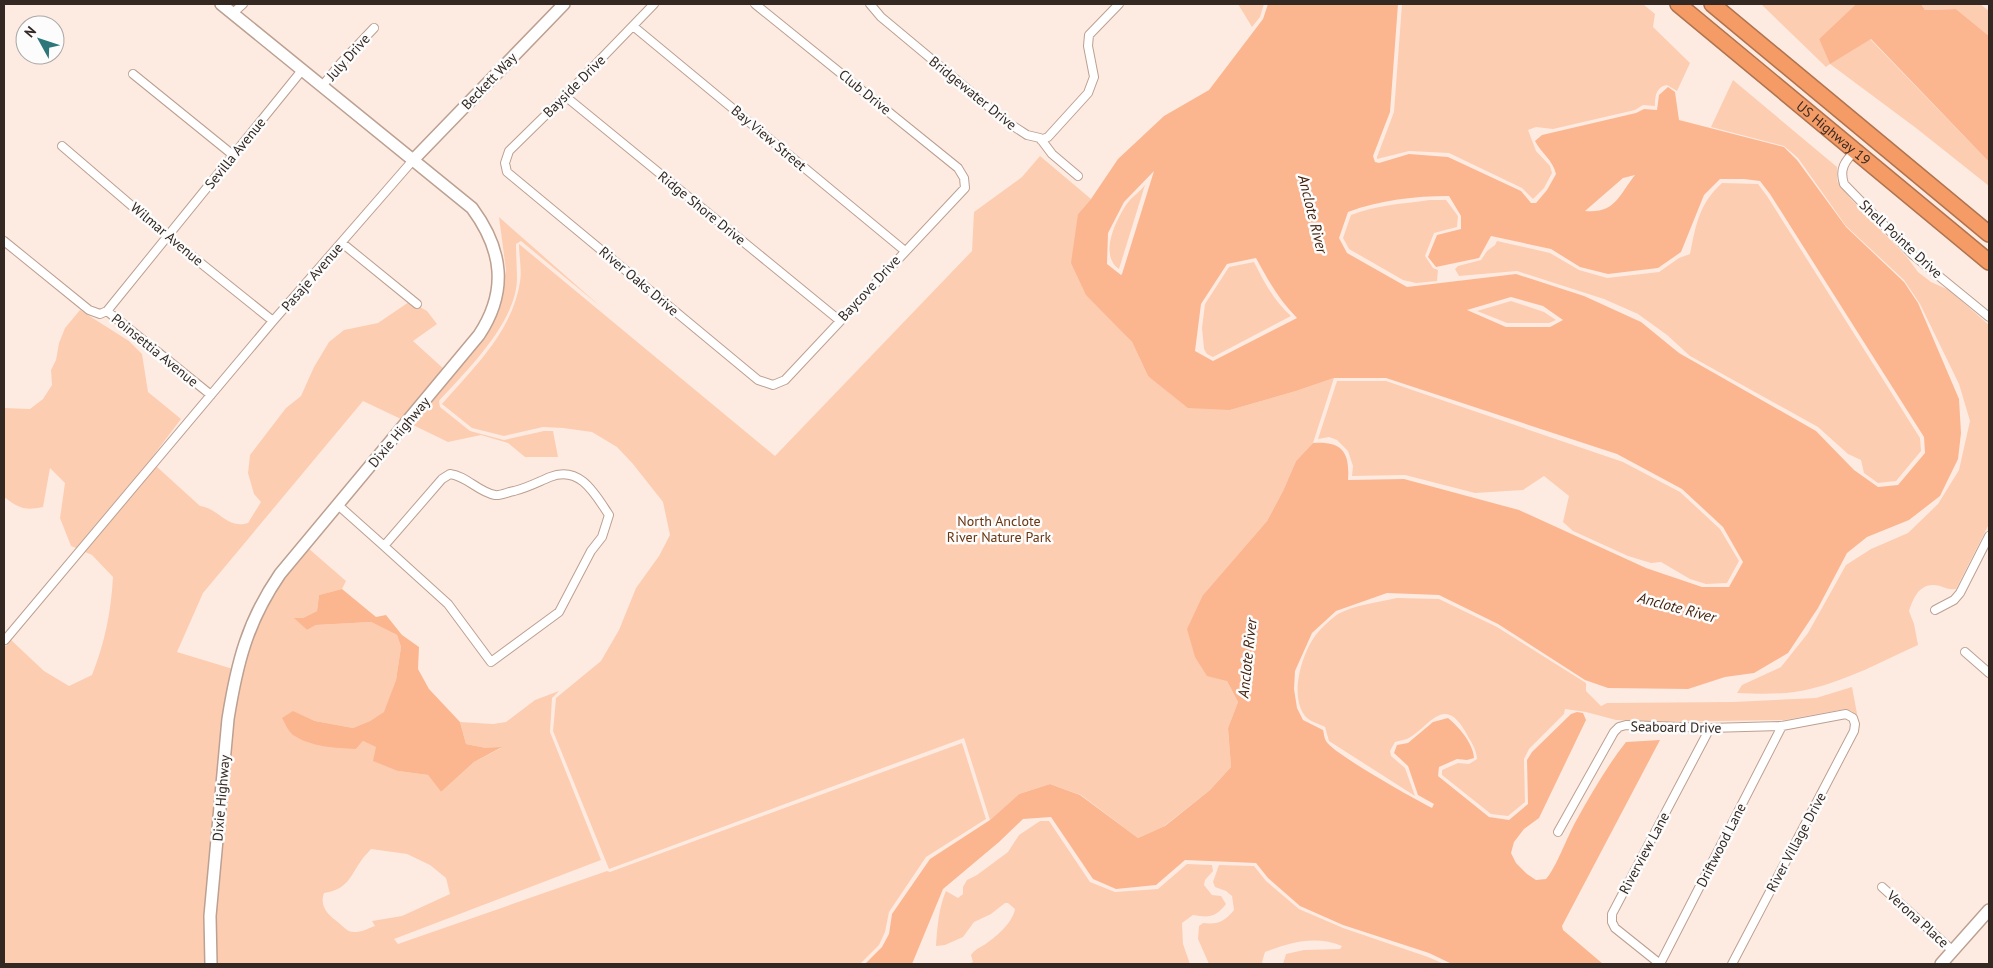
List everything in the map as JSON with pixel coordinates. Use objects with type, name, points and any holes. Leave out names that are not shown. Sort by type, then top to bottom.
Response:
[{"type":"highway","name":"US Highway 19","points":[[1678,4],[1989,262]]},
{"type":"highway","name":"US Highway 19","points":[[1712,4],[1989,234]]},
{"type":"highway","points":[[1717,36],[1732,34],[1755,40]]},
{"type":"street","name":"Dixie Highway","points":[[211,964],[210,916],[228,719],[233,687],[253,620],[280,574],[468,350],[488,322],[497,297],[498,270],[495,248],[485,225],[472,208],[221,4]]},
{"type":"street","points":[[233,14],[243,4]]},
{"type":"street","name":"Beckett Way","points":[[414,159],[564,4]]},
{"type":"street","name":"Bayside Drive","points":[[507,172],[505,163],[509,150],[565,96],[654,4]]},
{"type":"street","name":"Club Drive","points":[[755,4],[958,168],[964,178],[965,188]]},
{"type":"street","name":"Bridgewater Drive","points":[[870,4],[881,17],[1007,122],[1027,135],[1041,140],[1052,154],[1078,176]]},
{"type":"street","points":[[1041,140],[1048,137],[1088,93],[1094,77],[1088,46],[1089,35],[1119,4]]},
{"type":"street","name":"Bay View Street","points":[[633,26],[904,251]]},
{"type":"street","name":"July Drive","points":[[323,86],[341,63],[374,28]]},
{"type":"street","name":"Sevilla Avenue","points":[[167,236],[303,69]]},
{"type":"street","points":[[133,74],[233,155]]},
{"type":"street","name":"Ridge Shore Drive","points":[[565,96],[839,320]]},
{"type":"street","name":"Wilmar Avenue","points":[[62,146],[167,236],[273,321]]},
{"type":"street","name":"Shell Pointe Drive","points":[[1855,151],[1843,166],[1841,172],[1844,184],[1913,255],[1989,317]]},
{"type":"street","name":"Pasaje Avenue","points":[[5,640],[273,321],[414,159]]},
{"type":"street","name":"River Oaks Drive","points":[[507,172],[758,380],[773,385]]},
{"type":"street","name":"Baycove Drive","points":[[773,385],[785,380],[839,320],[965,188]]},
{"type":"street","points":[[107,311],[167,236]]},
{"type":"street","name":"Poinsettia Avenue","points":[[4,241],[89,310],[100,314],[107,311],[211,395]]},
{"type":"street","points":[[342,243],[417,304]]},
{"type":"street","points":[[338,505],[448,604],[491,662],[559,612],[591,551],[602,537],[609,515],[597,496],[583,480],[569,475],[552,476],[526,488],[496,496],[482,490],[458,475],[450,474],[442,479],[384,546]]},
{"type":"street","points":[[1935,610],[1954,600],[1960,593],[1989,536]]},
{"type":"street","points":[[1965,652],[1989,673]]},
{"type":"street","name":"Seaboard Drive","points":[[1558,832],[1614,732],[1619,727],[1626,725],[1710,728],[1782,726],[1846,714],[1853,718]]},
{"type":"street","name":"River Village Drive","points":[[1732,964],[1854,731],[1855,724],[1853,718]]},
{"type":"street","name":"Driftwood Lane","points":[[1660,964],[1782,726]]},
{"type":"street","name":"Riverview Lane","points":[[1660,964],[1615,928],[1612,922],[1612,914],[1710,728]]},
{"type":"street","name":"Verona Place","points":[[1882,887],[1953,950]]},
{"type":"street","points":[[1941,964],[1989,910]]},
{"type":"green space","points":[[1238,4],[1264,4],[1260,17],[1252,27]]},
{"type":"green space","points":[[1402,4],[1643,4],[1655,14],[1653,27],[1690,63],[1677,91],[1667,85],[1658,90],[1655,106],[1643,105],[1635,110],[1553,129],[1536,127],[1528,130],[1536,151],[1550,166],[1552,173],[1544,188],[1533,199],[1522,188],[1449,153],[1409,151],[1377,159],[1394,112]]},
{"type":"green space","points":[[1761,4],[1856,4],[1819,39],[1830,63],[1870,39],[1989,162],[1989,186],[1916,128],[1830,64],[1826,67]]},
{"type":"green space","points":[[1921,4],[1980,4],[1989,11],[1989,36],[1956,9],[1925,10]]},
{"type":"green space","points":[[1733,80],[1837,167],[1837,181],[1850,198],[1906,256],[1918,272],[1931,282],[1949,290],[1989,325],[1989,524],[1956,589],[1933,585],[1923,588],[1916,595],[1909,611],[1914,624],[1918,645],[1838,681],[1801,691],[1783,693],[1737,693],[1742,685],[1781,667],[1808,633],[1846,565],[1871,549],[1908,533],[1938,504],[1959,470],[1970,421],[1959,384],[1920,304],[1904,280],[1846,226],[1798,158],[1784,146],[1711,127]]},
{"type":"green space","name":"North Anclote River Nature Park","points":[[1040,156],[1091,199],[1078,214],[1116,325],[1132,342],[1148,376],[1230,410],[1334,378],[1313,443],[1296,461],[1267,521],[1203,595],[1227,681],[1238,702],[1228,728],[1231,767],[1210,790],[1163,827],[1138,838],[1081,795],[1050,784],[1019,794],[990,820],[964,738],[609,869],[553,731],[556,698],[601,661],[619,630],[636,588],[659,556],[670,535],[663,502],[617,447],[592,432],[543,427],[504,436],[472,428],[442,404],[490,348],[509,317],[516,300],[520,282],[519,244],[775,456],[972,251],[974,212],[1022,177]]},
{"type":"green space","points":[[1722,183],[1758,184],[1920,438],[1921,451],[1896,481],[1878,483],[1864,473],[1861,460],[1848,454],[1818,427],[1690,356],[1667,335],[1638,314],[1604,299],[1517,271],[1459,276],[1455,269],[1458,266],[1481,260],[1497,241],[1550,253],[1579,270],[1607,278],[1659,272],[1679,258],[1690,254],[1703,207]]},
{"type":"green space","points":[[1145,185],[1119,269],[1113,263],[1110,255],[1111,238],[1117,220],[1126,205]]},
{"type":"green space","points":[[1429,200],[1446,200],[1458,216],[1457,227],[1434,233],[1425,256],[1433,268],[1438,270],[1437,281],[1416,283],[1403,280],[1349,249],[1343,238],[1351,215],[1380,207]]},
{"type":"green space","points":[[499,217],[601,307],[521,241],[516,244],[517,279],[515,296],[508,312],[488,345],[439,401],[440,407],[470,431],[504,440],[544,431],[553,431],[558,457],[525,457],[508,443],[481,435],[448,442],[411,424],[491,324],[501,298],[506,270]]},
{"type":"green space","points":[[1254,262],[1274,298],[1291,316],[1213,357],[1207,354],[1204,349],[1202,328],[1205,304],[1229,267]]},
{"type":"green space","points":[[1511,301],[1544,312],[1556,320],[1549,323],[1507,323],[1477,311]]},
{"type":"green space","points":[[409,302],[417,309],[420,307],[427,311],[437,324],[413,341],[445,370],[403,420],[363,401],[203,593],[177,652],[233,669],[206,915],[206,964],[4,964],[4,644],[6,646],[11,640],[44,671],[69,686],[92,675],[107,627],[113,577],[92,555],[85,552],[156,466],[200,506],[212,510],[235,524],[248,523],[261,502],[254,494],[248,473],[250,455],[286,408],[301,396],[314,367],[329,342],[344,330],[378,323]]},
{"type":"green space","points":[[80,310],[129,341],[142,354],[148,392],[181,419],[150,460],[76,548],[71,546],[60,518],[65,483],[50,468],[43,507],[22,508],[4,497],[4,408],[30,409],[43,399],[52,385],[51,370],[56,360],[59,343],[65,328]]},
{"type":"green space","points":[[1337,381],[1386,381],[1623,462],[1680,492],[1720,529],[1739,561],[1727,583],[1706,584],[1690,579],[1661,562],[1651,563],[1628,556],[1573,531],[1563,522],[1569,496],[1544,476],[1523,490],[1475,493],[1405,475],[1352,476],[1353,466],[1348,451],[1337,440],[1329,437],[1318,439]]},
{"type":"green space","points":[[308,548],[346,581],[342,589],[319,595],[317,611],[303,618],[295,618],[307,630],[316,625],[371,622],[397,635],[401,647],[396,680],[385,712],[370,721],[353,728],[315,721],[292,711],[356,749],[363,741],[377,747],[398,771],[428,775],[441,792],[474,762],[501,748],[486,748],[466,744],[460,722],[493,724],[506,722],[535,700],[559,691],[552,698],[550,732],[601,860],[394,939],[398,944],[607,871],[610,872],[962,743],[986,819],[926,857],[889,912],[885,932],[879,945],[860,964],[215,964],[220,858],[232,728],[239,682],[250,639],[263,610],[287,574]],"holes":[[[371,849],[407,854],[430,865],[446,878],[450,894],[402,916],[372,921],[375,926],[358,932],[351,932],[346,929],[326,911],[323,903],[324,893],[343,886]]]},
{"type":"green space","points":[[1397,598],[1439,599],[1497,627],[1586,683],[1586,691],[1601,706],[1607,703],[1733,702],[1816,698],[1852,687],[1858,719],[1852,711],[1845,709],[1785,720],[1656,722],[1616,720],[1565,709],[1564,714],[1529,749],[1524,759],[1525,802],[1508,816],[1491,814],[1442,775],[1442,770],[1458,763],[1469,764],[1477,759],[1472,744],[1457,720],[1450,715],[1443,714],[1430,721],[1407,739],[1395,742],[1390,751],[1391,756],[1405,768],[1415,796],[1329,741],[1325,727],[1305,716],[1300,708],[1298,698],[1299,675],[1302,664],[1310,644],[1323,627],[1335,616],[1351,608]]},
{"type":"green space","points":[[1040,821],[1049,821],[1090,882],[1115,892],[1158,889],[1187,864],[1212,865],[1213,871],[1205,880],[1204,885],[1212,895],[1221,896],[1226,904],[1219,912],[1212,916],[1193,915],[1182,923],[1183,944],[1190,964],[968,964],[973,962],[971,955],[976,949],[995,937],[1011,919],[1015,909],[1008,903],[974,922],[963,937],[945,945],[936,946],[940,911],[946,891],[958,898],[963,894],[963,887],[967,880],[977,875],[1008,852],[1019,835]]},
{"type":"green space","points":[[1219,865],[1254,866],[1266,881],[1299,909],[1343,928],[1444,964],[1283,964],[1286,954],[1304,950],[1340,949],[1342,946],[1313,940],[1284,945],[1265,952],[1262,962],[1264,964],[1209,964],[1198,939],[1199,926],[1203,923],[1221,921],[1234,910],[1232,896],[1226,891],[1215,887],[1213,882]]},
{"type":"water","name":"Anclote River","points":[[1268,4],[1398,4],[1390,112],[1373,156],[1375,162],[1379,163],[1409,154],[1448,157],[1521,191],[1531,203],[1536,203],[1547,190],[1556,174],[1535,141],[1542,135],[1636,113],[1644,109],[1657,110],[1659,95],[1668,87],[1675,92],[1679,120],[1784,147],[1797,160],[1846,227],[1904,282],[1918,303],[1959,399],[1961,433],[1958,459],[1940,496],[1909,520],[1867,537],[1847,553],[1818,608],[1788,653],[1754,673],[1725,677],[1688,689],[1608,688],[1585,680],[1498,624],[1439,595],[1387,593],[1336,611],[1312,633],[1295,671],[1294,689],[1297,708],[1303,720],[1323,730],[1326,741],[1343,755],[1375,776],[1432,808],[1434,804],[1418,795],[1408,766],[1394,753],[1397,745],[1408,743],[1433,722],[1448,718],[1468,741],[1474,758],[1467,760],[1457,759],[1439,767],[1438,776],[1489,817],[1509,820],[1528,804],[1527,760],[1532,752],[1571,714],[1583,713],[1586,720],[1539,818],[1524,829],[1514,842],[1511,853],[1516,863],[1536,880],[1546,879],[1550,874],[1587,801],[1626,742],[1660,740],[1562,926],[1563,930],[1603,964],[1452,964],[1429,953],[1343,925],[1300,906],[1268,878],[1256,863],[1185,860],[1156,885],[1116,889],[1093,879],[1051,817],[1023,819],[999,842],[943,889],[912,964],[865,964],[882,947],[889,934],[892,914],[930,859],[990,820],[1019,794],[1050,784],[1080,795],[1138,838],[1165,826],[1210,790],[1231,767],[1228,728],[1238,702],[1227,681],[1207,676],[1195,657],[1187,629],[1203,595],[1267,521],[1296,461],[1313,443],[1331,444],[1342,451],[1348,463],[1348,480],[1404,479],[1519,510],[1646,568],[1702,587],[1729,587],[1743,562],[1723,527],[1682,489],[1617,454],[1386,378],[1334,378],[1230,410],[1188,408],[1148,376],[1132,342],[1086,295],[1071,263],[1078,214],[1091,199],[1118,159],[1164,116],[1209,90],[1263,19]],"holes":[[[1154,171],[1121,275],[1107,264],[1108,233],[1124,202]],[[1635,175],[1615,202],[1603,209],[1585,211],[1623,178]],[[1720,179],[1760,181],[1924,437],[1925,453],[1898,485],[1878,487],[1854,470],[1816,431],[1679,353],[1641,322],[1584,296],[1516,274],[1407,287],[1347,253],[1339,238],[1348,212],[1372,204],[1423,197],[1449,196],[1461,216],[1461,229],[1437,235],[1428,257],[1436,267],[1479,258],[1491,236],[1551,249],[1580,267],[1608,274],[1658,268],[1681,252],[1704,195]],[[1256,258],[1279,297],[1297,318],[1213,361],[1195,351],[1201,304],[1227,264]],[[1511,297],[1543,306],[1563,320],[1550,327],[1506,327],[1467,310]]]},
{"type":"water","points":[[1856,4],[1921,4],[1925,10],[1956,9],[1989,36],[1989,162],[1871,39],[1830,64],[1819,39]]},
{"type":"water","points":[[342,589],[376,617],[386,615],[402,635],[419,647],[418,669],[429,689],[460,722],[466,744],[486,748],[502,747],[474,762],[441,792],[428,775],[398,771],[373,761],[376,747],[363,741],[356,749],[307,742],[293,735],[282,718],[293,711],[315,721],[353,728],[370,721],[384,712],[396,680],[401,647],[397,635],[371,622],[316,625],[307,630],[294,618],[303,618],[317,611],[319,595]]}]
